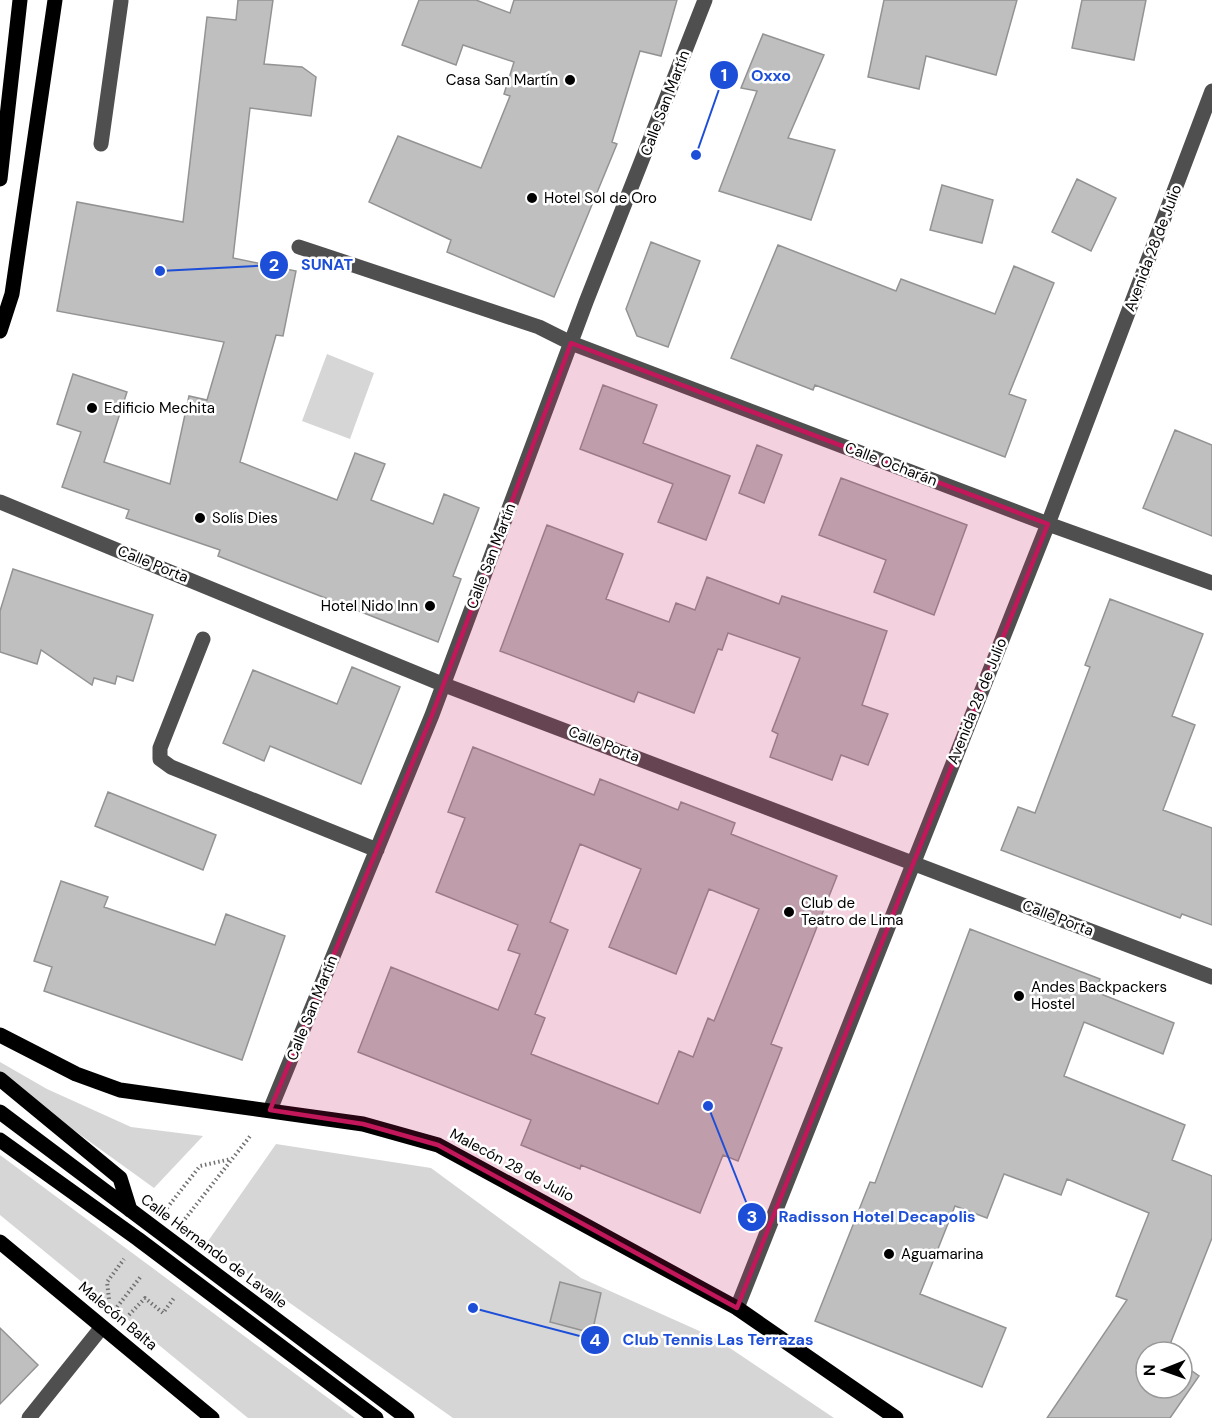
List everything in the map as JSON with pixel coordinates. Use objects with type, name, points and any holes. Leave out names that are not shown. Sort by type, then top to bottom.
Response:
[{"type":"main road","points":[[0,179],[20,0]]},
{"type":"main road","points":[[0,331],[12,294],[55,0]]},
{"type":"main road","name":"Malecón 28 de Julio","points":[[0,1035],[76,1074],[120,1090],[363,1124],[438,1145],[736,1308],[896,1418]]},
{"type":"main road","points":[[0,1079],[120,1178],[130,1210]]},
{"type":"main road","name":"Calle Hernando de Lavalle","points":[[0,1112],[407,1418]]},
{"type":"main road","points":[[0,1140],[376,1418]]},
{"type":"main road","name":"Malecón Balta","points":[[0,1242],[212,1418]]},
{"type":"street","name":"Calle San Martín","points":[[270,1110],[377,850],[705,0]]},
{"type":"street","points":[[101,144],[121,1]]},
{"type":"street","name":"Avenida 28 de Julio","points":[[736,1308],[1048,524],[1212,91]]},
{"type":"street","name":"Calle Ocharán","points":[[299,247],[539,327],[571,343],[1048,524],[1212,583]]},
{"type":"street","name":"Calle Porta","points":[[0,502],[442,684],[1212,976]]},
{"type":"street","points":[[203,639],[160,748],[160,759],[171,767],[377,850]]},
{"type":"street","points":[[29,1418],[102,1327]]},
{"type":"path","points":[[224,1168],[241,1146]]},
{"type":"path","points":[[165,1211],[200,1166],[231,1159]]},
{"type":"path","points":[[110,1304],[107,1282],[126,1255]]},
{"type":"path","points":[[129,1316],[145,1298],[163,1313],[178,1293]]},
{"type":"highlighted area","points":[[571,343],[1048,524],[737,1308],[438,1145],[363,1124],[270,1110],[432,715]]},
{"type":"shaded area","points":[[327,354],[374,373],[350,439],[302,421]]},
{"type":"shaded area","points":[[0,1062],[47,1089],[131,1127],[203,1136],[154,1188],[0,1077]]},
{"type":"shaded area","points":[[276,1144],[431,1168],[581,1278],[715,1338],[834,1418],[453,1418],[206,1244]]},
{"type":"shaded area","points":[[0,1155],[355,1418],[248,1418],[0,1215]]},
{"type":"building","points":[[238,0],[273,0],[264,64],[302,67],[316,77],[311,116],[250,108],[233,258],[296,271],[283,336],[276,335],[240,462],[337,500],[355,453],[385,464],[371,500],[433,524],[444,494],[479,508],[453,576],[461,579],[438,642],[218,556],[220,550],[126,518],[129,510],[62,487],[81,432],[57,424],[73,374],[127,392],[104,462],[170,484],[189,396],[207,400],[224,342],[57,311],[77,202],[183,222],[207,17],[236,20]]},
{"type":"building","points":[[419,0],[476,0],[510,13],[514,0],[677,0],[661,56],[640,51],[612,142],[617,144],[554,297],[447,252],[451,240],[369,202],[398,136],[481,168],[510,96],[504,94],[514,62],[463,45],[456,65],[402,45]]},
{"type":"building","points":[[884,0],[1017,0],[996,75],[926,56],[919,89],[868,77]]},
{"type":"building","points":[[1082,0],[1146,0],[1134,60],[1072,48]]},
{"type":"building","points":[[763,34],[824,55],[788,138],[835,150],[811,220],[719,191],[757,91],[741,88]]},
{"type":"building","points":[[1077,179],[1116,198],[1091,251],[1052,232]]},
{"type":"building","points":[[942,185],[993,200],[982,243],[930,230]]},
{"type":"building","points":[[651,242],[700,261],[668,347],[637,336],[626,309]]},
{"type":"building","points":[[778,245],[896,291],[901,279],[995,314],[1014,266],[1054,283],[1009,394],[1026,400],[1005,457],[815,385],[813,390],[731,358]]},
{"type":"building","points":[[603,385],[657,405],[643,443],[730,476],[706,540],[658,522],[673,484],[580,449]]},
{"type":"building","points":[[1175,430],[1212,445],[1212,536],[1143,508]]},
{"type":"building","points":[[757,445],[782,455],[764,503],[739,493]]},
{"type":"building","points":[[841,478],[967,525],[934,615],[874,592],[886,560],[819,535]]},
{"type":"building","points":[[547,525],[623,554],[606,599],[669,622],[676,603],[695,610],[707,577],[779,604],[782,596],[887,631],[862,705],[888,714],[868,765],[841,755],[832,780],[770,757],[778,734],[772,731],[800,658],[728,633],[722,650],[718,649],[694,713],[638,692],[634,702],[500,651]]},
{"type":"building","points":[[13,569],[153,615],[133,681],[117,676],[115,684],[94,678],[92,685],[41,650],[37,664],[0,652],[0,611]]},
{"type":"building","points":[[1110,599],[1203,634],[1172,716],[1195,725],[1163,810],[1212,828],[1212,925],[1182,914],[1180,918],[1001,850],[1018,807],[1035,813],[1090,667],[1085,665]]},
{"type":"building","points":[[352,667],[400,687],[361,784],[270,746],[264,761],[223,743],[253,670],[337,704]]},
{"type":"building","points":[[473,747],[594,795],[600,779],[678,810],[681,802],[735,823],[731,834],[837,876],[771,1044],[782,1048],[738,1161],[723,1155],[700,1213],[581,1165],[580,1169],[521,1145],[531,1120],[358,1052],[391,967],[498,1010],[520,954],[508,950],[518,925],[436,892],[465,818],[448,812]],"holes":[[[580,844],[641,869],[609,947],[676,974],[709,889],[759,909],[714,1021],[708,1018],[693,1057],[679,1051],[658,1104],[531,1054],[545,1018],[535,1014],[568,930],[550,922]]]},
{"type":"building","points":[[108,792],[216,835],[203,870],[95,826]]},
{"type":"building","points":[[61,881],[108,897],[104,907],[215,945],[226,914],[285,936],[242,1060],[44,991],[52,967],[34,961]]},
{"type":"building","points":[[970,929],[1100,979],[1096,992],[1174,1023],[1163,1054],[1084,1022],[1064,1076],[1185,1125],[1172,1160],[1212,1176],[1212,1238],[1172,1340],[1134,1340],[1134,1400],[1182,1400],[1170,1418],[1047,1418],[1127,1300],[1116,1296],[1149,1213],[1067,1179],[1061,1195],[1004,1174],[987,1218],[955,1206],[920,1294],[1006,1328],[982,1387],[815,1321],[870,1182],[875,1183]]},
{"type":"building","points":[[560,1282],[601,1293],[592,1333],[550,1322]]},
{"type":"building","points":[[0,1328],[38,1365],[0,1404]]},
{"type":"building","points":[[1194,1372],[1199,1376],[1194,1383]]},
{"type":"place","name":"Casa San Martín","points":[[570,80]]},
{"type":"place","name":"Oxxo","points":[[696,155]]},
{"type":"place","name":"Hotel Sol de Oro","points":[[532,198]]},
{"type":"place","name":"SUNAT","points":[[160,271]]},
{"type":"place","name":"Edificio Mechita","points":[[92,408]]},
{"type":"place","name":"Solís Dies","points":[[200,518]]},
{"type":"place","name":"Hotel Nido Inn","points":[[430,606]]},
{"type":"place","name":"Club de Teatro de Lima","points":[[789,912]]},
{"type":"place","name":"Andes Backpackers Hostel","points":[[1019,996]]},
{"type":"place","name":"Radisson Hotel Decapolis","points":[[708,1106]]},
{"type":"place","name":"Aguamarina","points":[[889,1254]]},
{"type":"place","name":"Club Tennis Las Terrazas","points":[[473,1308]]}]
